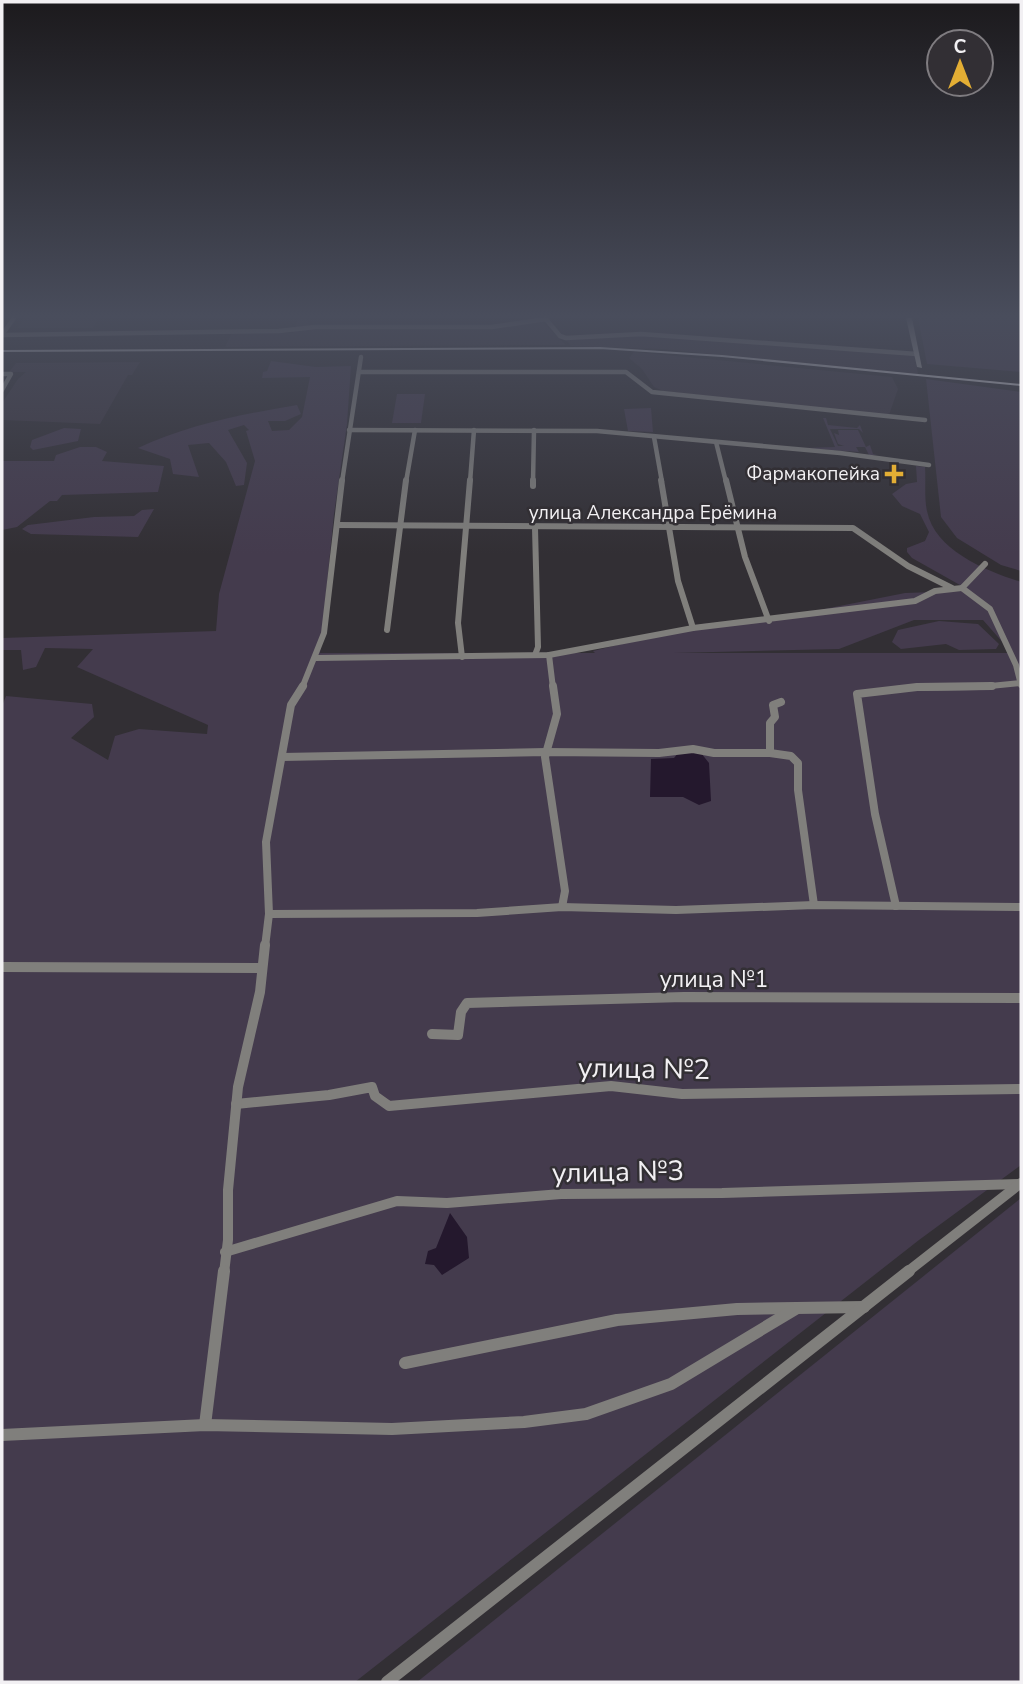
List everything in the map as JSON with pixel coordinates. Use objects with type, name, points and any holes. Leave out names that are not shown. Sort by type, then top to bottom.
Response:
[{"type":"street","points":[[205,1425],[225,1252],[236,1104],[262,968],[269,914],[265,842],[291,705],[306,681],[324,634],[355,397]]},
{"type":"street","points":[[695,397],[925,420]]},
{"type":"street","points":[[349,430],[597,431],[840,453],[929,465]]},
{"type":"street","points":[[387,629],[415,430]]},
{"type":"street","points":[[462,657],[458,622],[474,430]]},
{"type":"street","points":[[533,486],[534,430]]},
{"type":"street","points":[[654,437],[671,526],[678,581],[693,628]]},
{"type":"street","points":[[716,442],[754,585],[769,621]]},
{"type":"street","name":"улица Александра Ерёмина","points":[[337,525],[467,528],[853,528],[908,566],[952,588]]},
{"type":"street","points":[[535,528],[538,647],[535,655]]},
{"type":"street","points":[[962,588],[985,564]]},
{"type":"street","points":[[315,658],[549,655],[693,628],[769,621],[915,601],[935,591],[962,588],[990,609],[1016,665],[1021,685],[917,687],[857,694],[865,730],[874,804],[896,906]]},
{"type":"street","points":[[549,655],[557,714],[545,757],[565,891],[562,907]]},
{"type":"street","points":[[770,754],[770,723],[775,717],[773,705],[781,702]]},
{"type":"street","points":[[282,757],[546,752],[659,754],[693,749],[713,753],[791,756],[798,763],[798,790],[814,905]]},
{"type":"street","points":[[269,914],[477,913],[562,907],[676,910],[814,905],[1021,907]]},
{"type":"street","points":[[2,967],[262,968]]},
{"type":"street","name":"улица №1","points":[[432,1034],[458,1035],[461,1012],[467,1003],[684,997],[1021,998]]},
{"type":"street","name":"улица №2","points":[[236,1104],[329,1096],[372,1087],[375,1096],[389,1106],[611,1086],[682,1094],[1021,1090]]},
{"type":"street","points":[[387,1682],[1021,1184]]},
{"type":"street","name":"улица №3","points":[[225,1252],[397,1200],[447,1203],[561,1194],[722,1193],[1021,1184]]},
{"type":"street","points":[[405,1363],[617,1320],[737,1309],[864,1307]]},
{"type":"street","points":[[2,1435],[205,1425],[392,1429],[524,1422],[586,1414],[671,1384],[797,1308]]},
{"type":"shaded area","points":[[6,397],[116,397],[100,424],[2,420],[2,403]]},
{"type":"shaded area","points":[[306,397],[349,397],[320,653],[595,653],[593,651],[702,624],[769,620],[905,593],[963,591],[967,589],[912,558],[907,552],[907,548],[925,541],[929,532],[920,514],[902,506],[892,494],[906,484],[917,482],[916,466],[925,467],[927,511],[940,537],[951,548],[978,565],[1021,582],[1021,1165],[919,1240],[355,1682],[2,1682],[2,706],[6,696],[92,704],[94,717],[71,738],[108,760],[115,736],[139,729],[207,734],[208,725],[77,667],[93,649],[45,648],[36,667],[23,670],[21,650],[2,650],[2,638],[216,631],[219,594],[255,461],[246,431],[249,430],[244,425],[228,430],[247,463],[244,485],[236,486],[226,462],[209,443],[188,445],[199,477],[173,474],[170,459],[138,448],[236,416],[297,405],[301,414],[285,421],[268,421],[272,431],[289,430],[302,417]],"holes":[[[914,620],[983,620],[1012,653],[674,653],[839,649]]]},
{"type":"shaded area","points":[[397,397],[425,397],[421,423],[392,423]]},
{"type":"shaded area","points":[[716,397],[895,397],[889,415]]},
{"type":"shaded area","points":[[928,397],[1021,397],[1021,571],[1001,565],[957,538],[941,517]]},
{"type":"shaded area","points":[[651,408],[653,432],[628,431],[624,409]]},
{"type":"shaded area","points":[[823,418],[826,418],[828,425],[857,428],[860,425],[863,433],[859,429],[830,429],[838,446],[844,446],[838,444],[834,433],[839,435],[838,430],[858,430],[866,447],[870,445],[873,454],[877,455],[869,455],[865,447],[856,447],[859,452],[804,448],[835,447]]},
{"type":"shaded area","points":[[64,428],[81,429],[78,441],[33,450],[30,447],[32,440]]},
{"type":"shaded area","points":[[80,447],[96,447],[107,452],[102,461],[164,466],[158,492],[62,495],[17,527],[2,530],[2,461],[54,461],[56,455]]},
{"type":"shaded area","points":[[154,509],[138,537],[31,534],[22,529],[28,525],[94,517],[134,516],[142,510]]},
{"type":"shaded area","points":[[939,621],[978,624],[999,644],[996,649],[959,650],[946,644],[901,649],[892,642],[898,630]]},
{"type":"shaded area","points":[[679,752],[701,753],[709,763],[711,801],[699,805],[683,797],[650,797],[651,759],[674,758]]},
{"type":"shaded area","points":[[1021,1198],[1021,1682],[417,1682]]},
{"type":"shaded area","points":[[450,1213],[467,1237],[469,1258],[442,1275],[434,1265],[425,1264],[428,1251],[436,1248]]},
{"type":"place","name":"Фармакопейка","points":[[894,474]]}]
